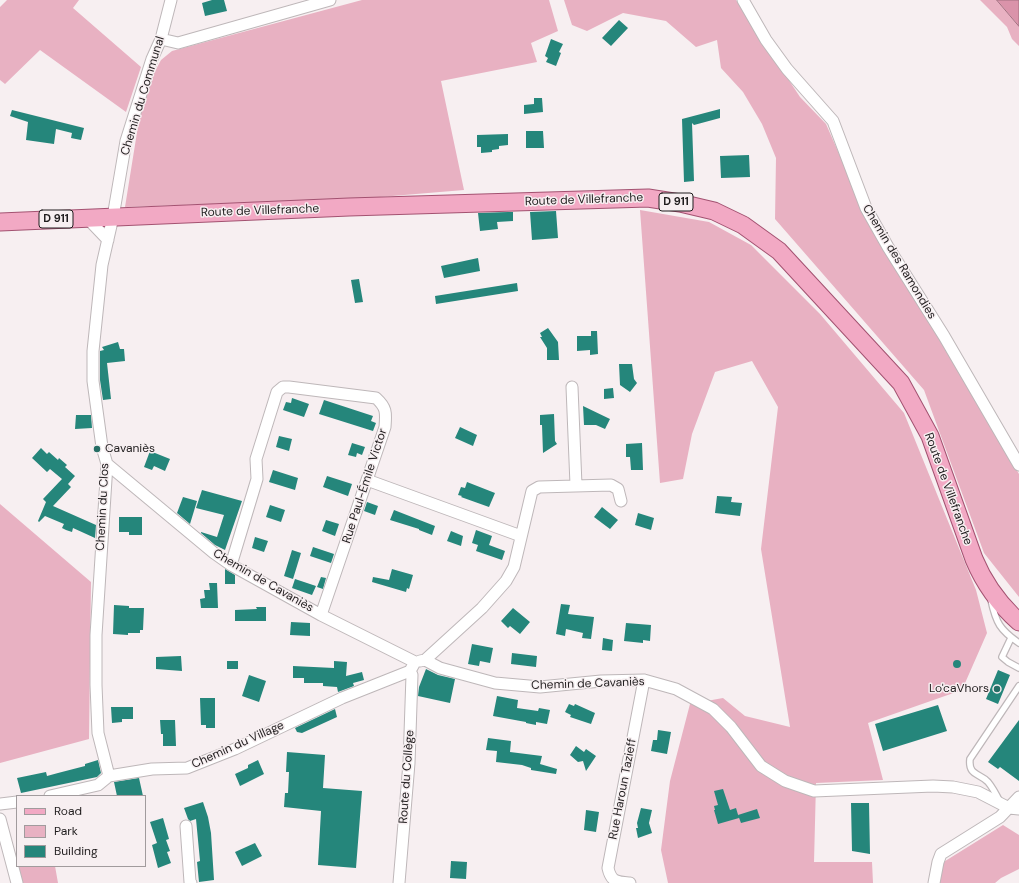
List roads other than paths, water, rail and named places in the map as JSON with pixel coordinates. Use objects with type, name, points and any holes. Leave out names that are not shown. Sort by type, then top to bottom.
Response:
[{"type":"main road","name":"Route de Villefranche","points":[[0,222],[356,207],[648,198],[680,203],[714,211],[744,225],[779,251],[900,383],[930,436],[974,559],[989,588],[1019,622]]},
{"type":"street","name":"Chemin du Communal","points":[[113,217],[126,141],[152,59],[161,39],[171,0]]},
{"type":"street","points":[[161,39],[178,43],[330,0]]},
{"type":"street","name":"Chemin des Ramondies","points":[[743,0],[766,40],[787,69],[833,121],[866,208],[888,247],[944,336],[1019,465]]},
{"type":"street","name":"Chemin du Clos","points":[[109,776],[98,733],[96,698],[96,635],[107,464],[102,447],[93,382],[92,351],[102,265],[113,217]]},
{"type":"street","points":[[87,218],[108,240]]},
{"type":"street","name":"Rue Paul-Émile Victor","points":[[231,565],[257,479],[256,459],[277,392],[283,387],[290,386],[376,398],[384,404],[386,414],[385,427],[321,615]]},
{"type":"street","points":[[572,387],[576,485]]},
{"type":"street","name":"Chemin de Cavaniès","points":[[107,464],[214,553],[231,565],[321,615],[417,664],[440,668],[495,684],[540,687],[601,681],[644,680],[676,689],[713,709],[730,727],[760,766],[785,781],[814,791],[933,786],[953,787],[978,792],[1010,807]]},
{"type":"street","points":[[367,480],[521,536]]},
{"type":"street","points":[[417,664],[482,608],[506,581],[514,567],[532,491],[539,487],[611,485],[618,489],[621,501]]},
{"type":"street","name":"Chemin du Village","points":[[55,795],[98,786],[109,776],[152,769],[187,768],[235,749],[417,664]]},
{"type":"street","name":"Route du Collège","points":[[398,883],[409,763],[412,675],[417,664]]},
{"type":"street","name":"Rue Haroun Tazieff","points":[[630,883],[613,880],[610,876],[608,868],[644,680]]},
{"type":"street","points":[[934,883],[941,854],[1000,817],[1019,797]]},
{"type":"street","points":[[0,804],[16,802]]},
{"type":"street","points":[[0,818],[17,883]]},
{"type":"street","points":[[186,826],[190,882]]},
{"type":"lane","points":[[989,588],[994,614],[999,626],[1011,638],[1019,643]]},
{"type":"lane","points":[[1011,638],[1002,657],[1019,668]]},
{"type":"lane","points":[[1010,807],[988,781],[975,774],[969,764],[970,759],[1019,686]]},
{"type":"place","name":"Cavaniès","points":[[97,449]]},
{"type":"place","name":"Lo'caVhors","points":[[997,689]]}]
